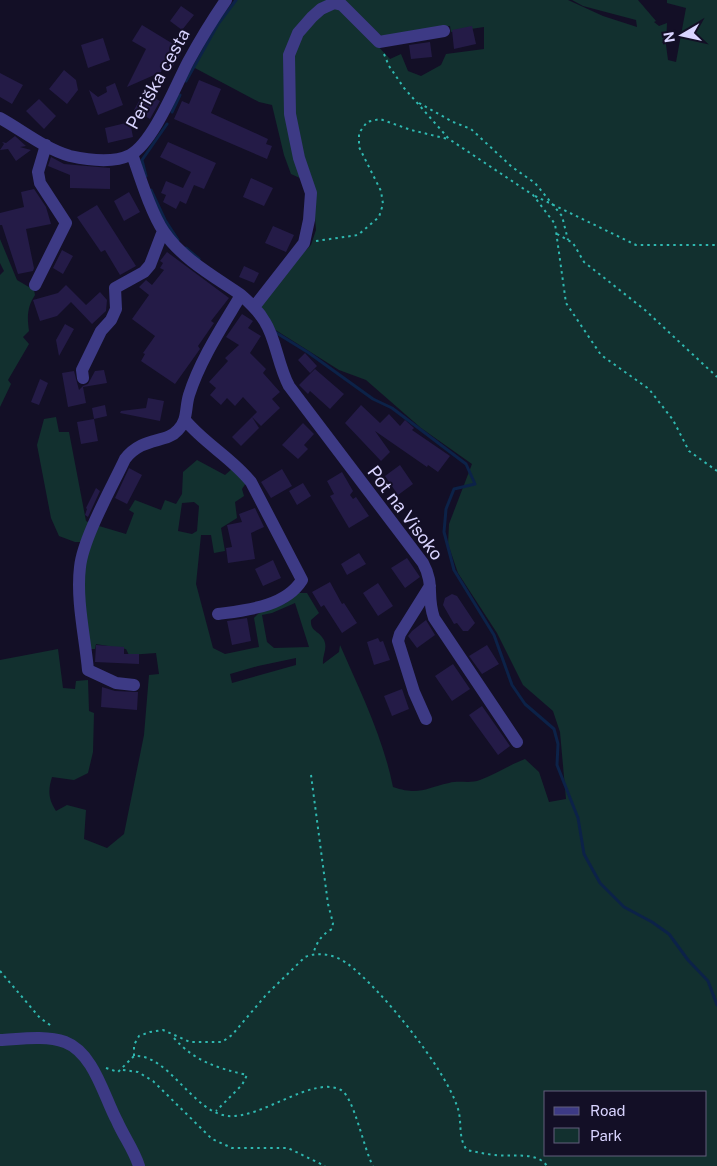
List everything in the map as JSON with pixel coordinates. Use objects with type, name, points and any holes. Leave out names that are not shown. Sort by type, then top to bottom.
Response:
[{"type":"street","name":"Periška cesta","points":[[0,118],[46,145],[70,155],[117,160],[132,154],[147,138],[163,114],[207,28],[226,0]]},
{"type":"street","points":[[254,307],[304,243],[310,193],[299,158],[290,114],[289,56],[298,33],[321,9],[334,3],[342,5],[379,42],[444,31]]},
{"type":"street","points":[[34,284],[66,223],[40,183],[38,172],[46,145]]},
{"type":"street","name":"Pot na Visoko","points":[[132,154],[163,231],[173,243],[206,271],[254,307],[269,330],[280,369],[288,386],[423,562],[430,576],[429,598],[434,618],[517,742]]},
{"type":"street","points":[[83,378],[82,370],[101,331],[111,320],[116,309],[116,288],[144,272],[150,265],[163,231]]},
{"type":"street","points":[[134,685],[116,683],[88,670],[80,567],[84,546],[125,459],[132,450],[147,441],[177,432],[186,420],[187,401],[195,375],[241,296]]},
{"type":"street","points":[[186,420],[202,438],[241,469],[251,482],[302,580],[298,587],[282,598],[254,609],[218,614]]},
{"type":"street","points":[[426,719],[414,692],[398,641],[405,625],[431,584]]},
{"type":"street","points":[[0,1040],[55,1040],[73,1046],[91,1066],[117,1122],[134,1151],[139,1166]]},
{"type":"path","points":[[379,42],[389,66],[449,139],[533,194],[636,245],[717,245]]},
{"type":"path","points":[[417,102],[453,122],[472,128],[512,167],[535,184],[562,216],[568,240]]},
{"type":"path","points":[[304,243],[358,235],[379,217],[383,204],[382,191],[359,147],[359,133],[367,122],[380,119],[411,130],[449,139]]},
{"type":"path","points":[[533,194],[555,224],[566,304],[600,355],[649,389],[673,420],[689,451],[717,471]]},
{"type":"path","points":[[556,233],[573,243],[584,262],[646,310],[717,378]]},
{"type":"path","points":[[311,774],[328,904],[333,923],[332,929],[323,934],[313,954]]},
{"type":"path","points":[[172,1036],[197,1043],[222,1042],[232,1035],[266,995],[305,957],[313,954],[328,954],[348,963],[399,1016],[432,1060],[458,1107],[462,1143],[467,1150],[495,1156],[532,1157],[544,1161],[547,1166]]},
{"type":"path","points":[[0,971],[40,1018],[54,1027]]},
{"type":"path","points":[[122,1070],[134,1056],[134,1045],[139,1036],[163,1030],[172,1036],[192,1056],[205,1063],[247,1075],[242,1085],[215,1112]]},
{"type":"path","points":[[134,1056],[144,1058],[163,1069],[196,1099],[215,1112],[225,1116],[246,1115],[317,1088],[326,1086],[338,1089],[348,1097],[373,1166]]},
{"type":"path","points":[[102,1065],[114,1072],[122,1070],[138,1072],[153,1081],[212,1139],[232,1148],[288,1148],[325,1166]]},
{"type":"green space","points":[[235,0],[332,0],[284,57],[302,179],[291,174],[284,155],[272,105],[259,102],[193,67]]},
{"type":"green space","points":[[338,0],[568,0],[603,16],[637,27],[636,20],[583,6],[572,0],[638,0],[659,26],[667,23],[666,45],[668,60],[676,62],[686,8],[667,3],[667,0],[717,0],[717,1166],[0,1166],[0,660],[58,649],[63,688],[75,689],[76,681],[88,680],[89,711],[94,713],[93,752],[88,773],[74,780],[52,777],[50,794],[51,802],[56,811],[67,805],[86,810],[84,839],[107,848],[124,834],[144,735],[149,675],[159,674],[156,653],[129,655],[126,649],[96,644],[95,649],[89,649],[83,588],[83,562],[99,526],[126,534],[134,513],[129,510],[135,500],[161,510],[165,500],[176,504],[182,494],[183,472],[197,460],[225,475],[233,468],[246,483],[242,489],[244,496],[235,502],[237,518],[221,528],[225,551],[214,553],[211,535],[201,535],[196,584],[213,648],[225,654],[259,647],[254,618],[257,614],[286,603],[298,593],[307,593],[319,613],[311,620],[311,624],[325,643],[323,664],[339,652],[340,645],[377,732],[393,787],[416,791],[453,782],[476,781],[525,759],[539,772],[549,802],[566,799],[560,732],[553,711],[523,685],[497,633],[458,573],[448,544],[449,524],[472,464],[421,428],[366,380],[339,370],[274,329],[260,305],[291,265],[311,245],[316,230],[314,205],[293,112],[293,53],[303,31],[324,11],[340,6],[390,59],[401,54],[408,71],[421,76],[441,65],[446,54],[484,49],[484,27],[451,32],[450,26],[383,37]],"holes":[[[194,502],[199,506],[197,531],[192,534],[178,531],[182,503]],[[295,603],[309,647],[274,648],[267,642],[262,615],[272,613]],[[296,658],[296,665],[232,683],[230,674]]]},
{"type":"green space","points":[[0,239],[17,280],[34,290],[35,295],[28,312],[29,331],[23,337],[29,344],[8,380],[11,384],[0,407],[0,275],[4,271],[0,263]]},
{"type":"green space","points":[[56,417],[59,432],[69,432],[86,521],[92,524],[82,542],[75,542],[59,536],[51,518],[37,445],[44,419]]},
{"type":"building","points":[[181,6],[194,15],[182,30],[170,21]]},
{"type":"building","points":[[142,25],[183,50],[170,71],[163,67],[161,72],[127,87],[146,49],[132,41]]},
{"type":"building","points":[[472,26],[476,44],[454,49],[452,30]]},
{"type":"building","points":[[103,38],[110,60],[88,68],[81,45]]},
{"type":"building","points":[[430,42],[432,57],[411,59],[409,45]]},
{"type":"building","points":[[64,70],[76,80],[78,90],[67,104],[49,89]]},
{"type":"building","points":[[0,73],[23,85],[12,104],[0,97]]},
{"type":"building","points":[[199,80],[221,89],[211,113],[268,139],[266,144],[272,146],[267,159],[174,119],[182,101],[189,104]]},
{"type":"building","points":[[115,83],[123,105],[98,115],[89,90],[98,97],[107,92],[106,87]]},
{"type":"building","points":[[144,92],[160,101],[150,119],[134,110]]},
{"type":"building","points":[[39,99],[56,116],[44,129],[26,111]]},
{"type":"building","points":[[130,122],[133,137],[108,143],[105,128]]},
{"type":"building","points":[[15,136],[26,146],[20,147],[31,150],[16,161],[8,149],[0,150],[4,144],[2,142],[6,143]]},
{"type":"building","points":[[168,142],[216,163],[204,189],[194,185],[186,204],[180,201],[176,209],[163,202],[166,195],[161,193],[166,181],[183,188],[191,172],[160,157]]},
{"type":"building","points":[[51,157],[64,164],[110,168],[110,189],[70,188],[70,175],[48,166]]},
{"type":"building","points":[[251,178],[273,188],[264,206],[243,197]]},
{"type":"building","points":[[34,189],[46,207],[51,224],[26,229],[34,268],[33,271],[18,274],[2,225],[0,225],[0,213],[24,207],[21,192]]},
{"type":"building","points":[[129,192],[140,212],[124,221],[114,201]]},
{"type":"building","points":[[97,205],[136,266],[120,275],[105,250],[101,252],[77,217]]},
{"type":"building","points":[[273,226],[294,235],[286,252],[265,243]]},
{"type":"building","points":[[62,250],[73,256],[63,274],[53,268]]},
{"type":"building","points":[[167,252],[229,298],[211,321],[214,323],[198,346],[200,349],[175,384],[141,361],[145,354],[143,353],[155,336],[132,319],[149,295],[139,287],[146,280],[152,285],[164,270],[160,268],[163,263],[160,261]]},
{"type":"building","points":[[244,266],[259,273],[254,283],[239,277]]},
{"type":"building","points":[[66,285],[86,305],[100,292],[107,300],[106,311],[92,324],[71,302],[57,316],[40,321],[33,300],[58,293]]},
{"type":"building","points":[[242,314],[253,321],[248,328],[261,336],[250,353],[266,369],[263,373],[280,392],[272,399],[280,408],[261,426],[252,417],[257,412],[243,397],[235,406],[227,398],[221,405],[210,395],[216,388],[209,382],[228,361],[225,358],[239,345],[226,337]]},
{"type":"building","points":[[65,324],[74,329],[59,356],[56,340]]},
{"type":"building","points":[[305,353],[317,366],[310,373],[298,360]]},
{"type":"building","points":[[315,369],[344,394],[330,409],[310,391],[308,394],[299,385]]},
{"type":"building","points":[[104,370],[107,383],[83,387],[86,403],[68,407],[62,373],[74,371],[79,390],[83,386],[88,384],[95,371]]},
{"type":"building","points":[[40,379],[48,383],[39,405],[31,402]]},
{"type":"building","points":[[148,398],[164,401],[160,421],[120,413],[121,411],[146,408]]},
{"type":"building","points":[[105,405],[107,416],[94,419],[92,408]]},
{"type":"building","points":[[361,405],[380,423],[389,414],[400,426],[405,420],[414,428],[412,430],[450,456],[438,472],[428,465],[427,467],[375,431],[390,452],[381,461],[345,423]]},
{"type":"building","points":[[252,417],[259,428],[241,446],[232,437]]},
{"type":"building","points":[[94,419],[98,441],[81,444],[77,422]]},
{"type":"building","points":[[303,423],[314,434],[304,445],[308,449],[298,459],[282,445]]},
{"type":"building","points":[[400,465],[413,484],[398,495],[385,476]]},
{"type":"building","points":[[129,468],[142,475],[127,504],[115,498]]},
{"type":"building","points":[[282,469],[292,486],[271,498],[261,482]]},
{"type":"building","points":[[342,472],[353,491],[350,495],[353,499],[356,497],[369,516],[349,528],[330,496],[334,494],[327,481]]},
{"type":"building","points":[[303,483],[311,496],[297,505],[289,491]]},
{"type":"building","points":[[96,488],[100,491],[88,517],[85,515],[86,508]]},
{"type":"building","points":[[255,508],[264,527],[251,533],[255,559],[228,563],[226,548],[232,547],[227,525],[242,522],[239,514]]},
{"type":"building","points":[[359,553],[366,564],[347,575],[341,564]]},
{"type":"building","points":[[407,558],[420,577],[405,588],[391,568]]},
{"type":"building","points":[[273,560],[281,578],[263,586],[255,569]]},
{"type":"building","points":[[330,582],[342,604],[344,603],[357,623],[342,633],[324,605],[321,607],[312,592]]},
{"type":"building","points":[[378,583],[393,606],[378,616],[363,593]]},
{"type":"building","points":[[452,594],[457,596],[475,623],[468,631],[463,631],[457,623],[454,624],[443,605],[445,598]]},
{"type":"building","points":[[247,618],[251,641],[232,645],[227,621]]},
{"type":"building","points":[[426,620],[435,635],[417,648],[408,636]]},
{"type":"building","points":[[378,638],[380,642],[383,641],[390,660],[374,665],[367,642]]},
{"type":"building","points":[[96,645],[124,647],[124,654],[139,654],[139,664],[95,662]]},
{"type":"building","points":[[487,645],[499,664],[482,674],[469,656]]},
{"type":"building","points":[[453,664],[470,689],[452,701],[435,676]]},
{"type":"building","points":[[102,687],[115,691],[138,692],[137,710],[101,707]]},
{"type":"building","points":[[402,689],[409,709],[392,716],[384,696]]},
{"type":"building","points":[[482,706],[510,746],[498,755],[469,715]]},
{"type":"waterway","points":[[186,81],[218,24],[236,0]]},
{"type":"waterway","points":[[172,112],[180,95]]},
{"type":"waterway","points":[[146,176],[142,160],[167,124]]},
{"type":"waterway","points":[[151,190],[165,220],[178,240]]},
{"type":"waterway","points":[[186,248],[199,259]]},
{"type":"waterway","points":[[275,332],[309,353],[373,399],[392,408],[466,464],[475,484],[454,489],[446,509],[444,532],[454,570],[494,635],[512,685],[525,704],[554,729],[558,744],[557,765],[578,818],[584,854],[600,883],[624,907],[652,922],[669,934],[688,960],[708,981],[717,1005]]}]
